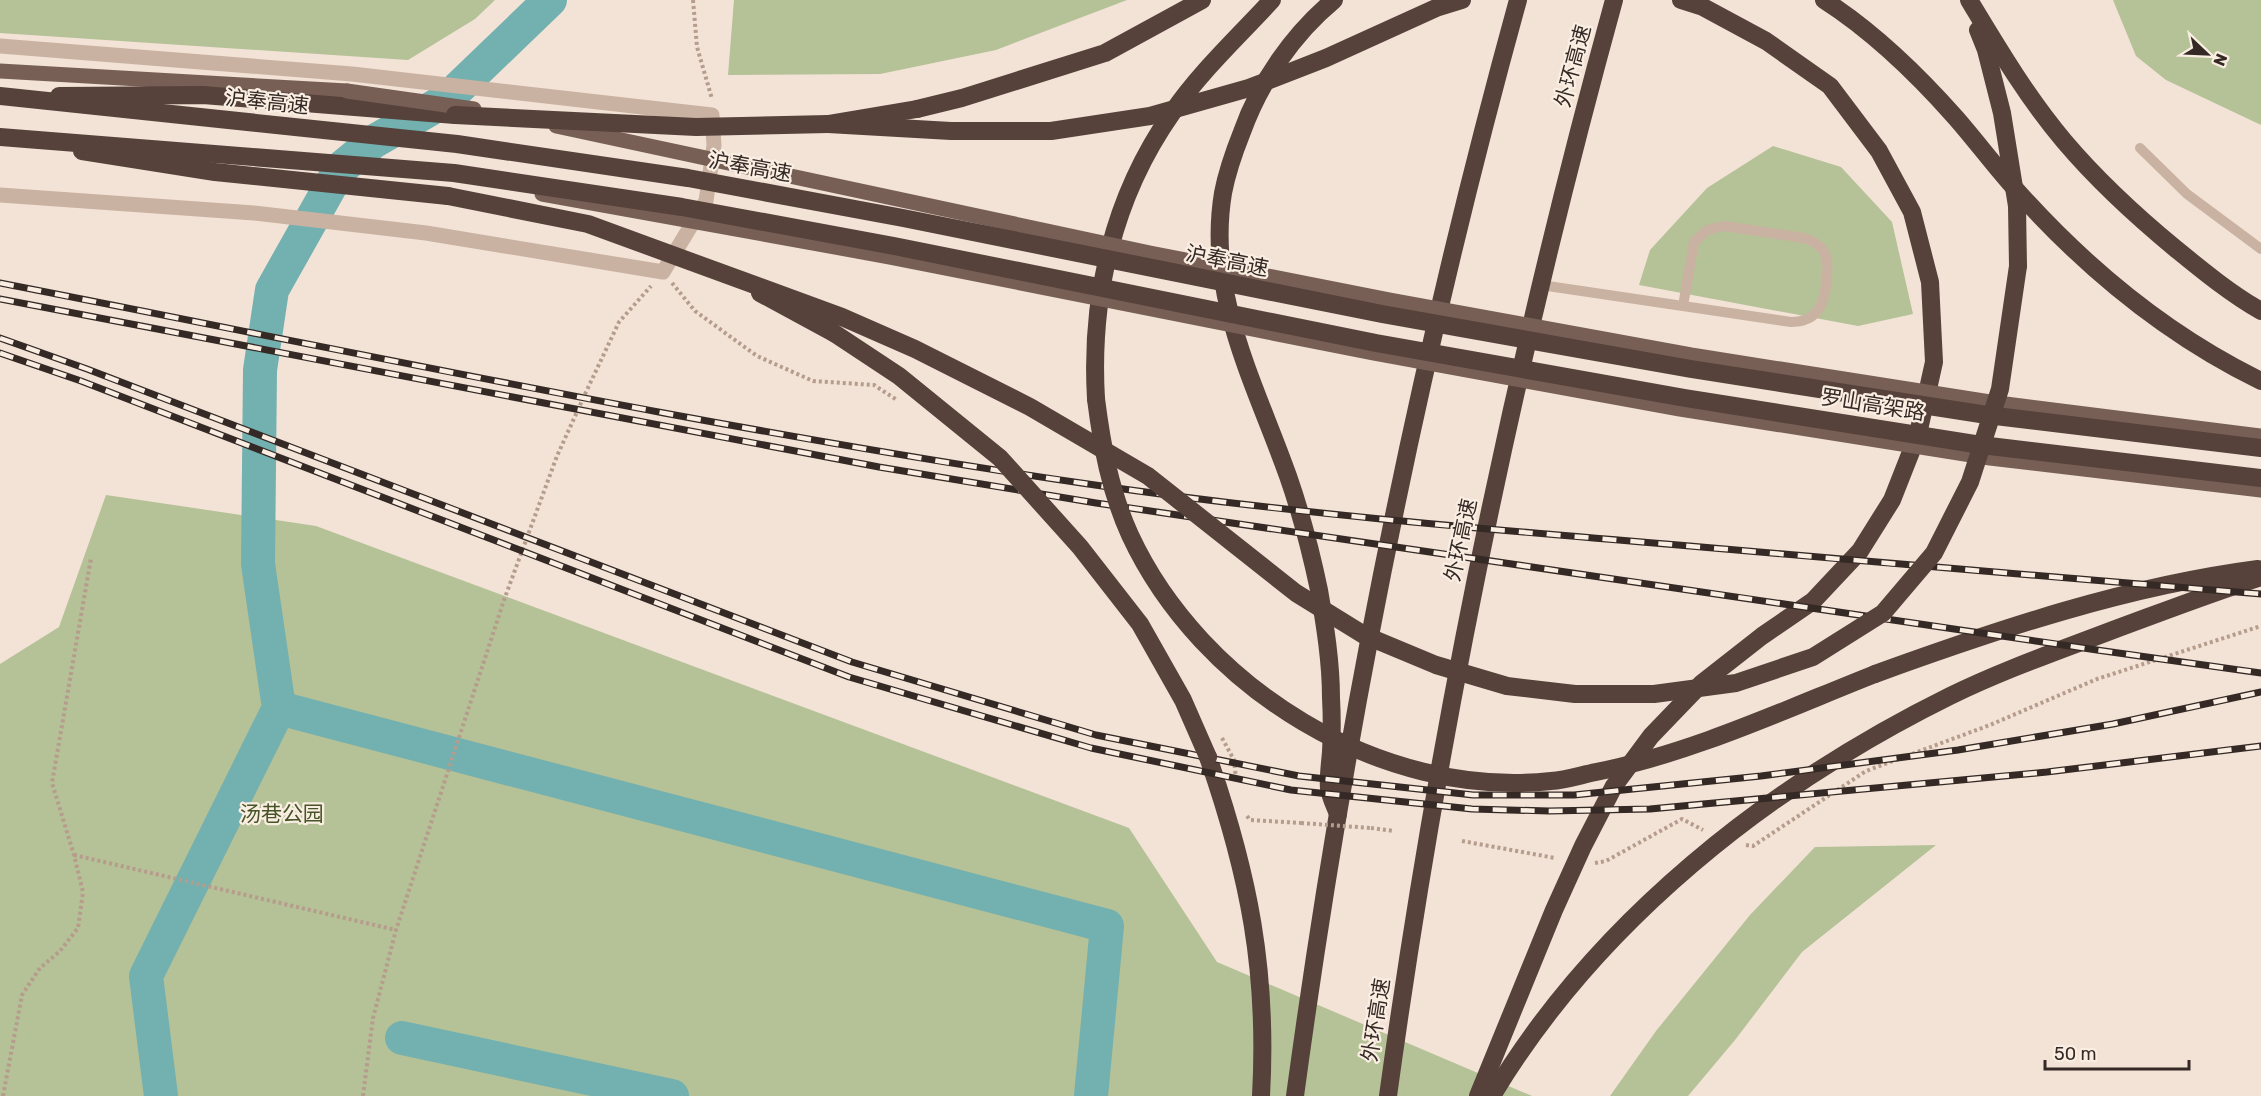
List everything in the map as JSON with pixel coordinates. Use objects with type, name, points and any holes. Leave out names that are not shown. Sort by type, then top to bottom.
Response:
[{"type":"highway","points":[[828,124],[916,109],[962,98],[1105,53],[1202,0]]},
{"type":"highway","points":[[1272,0],[1194,84],[1173,111],[1154,139],[1125,201],[1108,252],[1100,287],[1094,360],[1096,399],[1102,449],[1113,492],[1130,534],[1153,578],[1182,616],[1223,661],[1270,701],[1312,728],[1374,757],[1433,775],[1493,782],[1551,782],[1623,767],[1667,753],[1975,638],[2183,582],[2261,569]]},
{"type":"highway","points":[[1334,0],[1307,26],[1285,52],[1247,116],[1223,193],[1220,234],[1222,270],[1234,335],[1288,477],[1305,530],[1318,590],[1328,646],[1331,695],[1329,789],[1338,815]]},
{"type":"highway","points":[[0,96],[203,95],[455,115],[696,127],[828,124],[951,131],[1051,131],[1150,116],[1249,88],[1462,0]]},
{"type":"highway","points":[[1295,1096],[1338,815],[1392,530],[1465,205],[1518,0]]},
{"type":"highway","name":"外环高速","points":[[1388,1096],[1422,872],[1450,710],[1482,548],[1541,285],[1614,0]]},
{"type":"highway","points":[[1478,1096],[1554,910],[1614,786],[1651,736],[1702,683],[1762,636],[1813,601],[1860,551],[1892,500],[1918,434],[1934,362],[1930,282],[1912,212],[1879,151],[1830,86],[1766,40],[1703,7],[1681,0]]},
{"type":"highway","points":[[1824,0],[1864,28],[1924,83],[2017,191],[2064,241],[2114,287],[2155,319],[2198,347],[2261,381]]},
{"type":"highway","points":[[0,137],[215,172],[448,196],[588,224],[842,317],[915,349],[1030,407],[1148,476],[1296,593],[1364,635],[1436,665],[1507,686],[1575,694],[1654,694],[1736,683],[1813,657],[1883,613],[1934,553],[1970,482],[2000,388],[2018,266],[2017,206],[2002,113],[1986,50],[1968,0]]},
{"type":"highway","points":[[1968,0],[2022,85],[2064,140],[2103,184],[2145,224],[2197,267],[2261,311]]},
{"type":"highway","name":"沪奉高速","points":[[0,96],[457,144],[688,178],[903,218],[1484,333]]},
{"type":"highway","name":"罗山高架路","points":[[0,137],[454,172],[670,205],[894,246],[1135,296],[1685,398],[1981,445],[2261,478]]},
{"type":"highway","points":[[716,270],[834,333],[899,376],[1000,458],[1080,547],[1140,624],[1184,700],[1208,758],[1236,844],[1255,930],[1263,1015],[1261,1096]]},
{"type":"highway","name":"罗山高架路","points":[[1484,333],[1691,369],[1987,415],[2261,448]]},
{"type":"highway","points":[[1492,1096],[1554,1005],[1626,926],[1683,873],[1742,824],[1802,783],[1866,742],[1949,697],[2027,661],[2261,577]]},
{"type":"main road","points":[[0,72],[347,91],[477,109],[1138,251],[1378,298],[1690,354],[1990,402],[2261,436]]},
{"type":"main road","points":[[0,129],[273,150],[533,193],[890,257],[1373,353],[1680,409],[1990,458],[2261,490]]},
{"type":"street","points":[[0,46],[352,74],[712,115],[714,145],[706,201],[663,273],[426,232],[254,213],[0,195]]},
{"type":"lane","points":[[2140,148],[2187,194],[2261,249]]},
{"type":"lane","points":[[1541,285],[1791,322],[1809,319],[1816,314],[1824,298],[1828,271],[1825,253],[1812,241],[1804,238],[1724,226],[1707,230],[1694,242],[1683,306]]},
{"type":"path","points":[[693,0],[697,47],[712,96],[712,115]]},
{"type":"path","points":[[363,1096],[373,1018],[396,930],[461,727],[557,456],[619,322],[663,273],[695,311],[757,356],[813,381],[874,385],[902,403]]},
{"type":"path","points":[[3,1096],[22,995],[40,968],[60,951],[78,928],[83,892],[51,783],[91,558]]},
{"type":"path","points":[[1741,845],[1753,846],[1866,771],[1990,725],[2097,679],[2261,626]]},
{"type":"path","points":[[1219,733],[1234,760],[1236,780]]},
{"type":"path","points":[[1240,810],[1250,820],[1394,831]]},
{"type":"path","points":[[1588,863],[1606,861],[1682,819],[1703,830]]},
{"type":"path","points":[[1462,841],[1556,858]]},
{"type":"path","points":[[74,855],[396,930]]},
{"type":"green space","points":[[0,0],[495,0],[475,19],[408,60],[0,33]]},
{"type":"green space","points":[[734,0],[1127,0],[996,50],[880,74],[728,75]]},
{"type":"green space","points":[[2113,0],[2261,0],[2261,125],[2166,80],[2136,56]]},
{"type":"green space","points":[[1773,146],[1841,167],[1892,222],[1913,314],[1858,326],[1639,285],[1650,250],[1707,188]]},
{"type":"green space","name":"汤巷公园","points":[[106,495],[316,526],[1129,828],[1217,962],[1532,1096],[0,1096],[0,664],[59,627]]},
{"type":"green space","points":[[1936,845],[1802,952],[1735,1040],[1688,1096],[1610,1096],[1656,1031],[1750,915],[1815,847]]},
{"type":"waterway","points":[[161,1096],[146,976],[279,708],[258,564],[260,370],[272,290],[340,169],[373,142],[446,100],[550,0]]},
{"type":"waterway","points":[[279,708],[1107,926],[1091,1096]]},
{"type":"waterway","points":[[402,1038],[672,1096]]},
{"type":"railway","points":[[0,283],[683,417],[958,464],[1167,495],[1459,526],[2261,594]]},
{"type":"railway","points":[[0,299],[879,467],[1096,503],[2261,673]]},
{"type":"railway","points":[[0,338],[87,369],[852,662],[1096,735],[1299,776],[1473,795],[1574,795],[1761,776],[1958,750],[2113,724],[2261,692]]},
{"type":"railway","points":[[0,353],[81,381],[849,677],[1091,748],[1291,790],[1472,809],[1549,811],[1650,809],[2047,772],[2261,746]]}]
